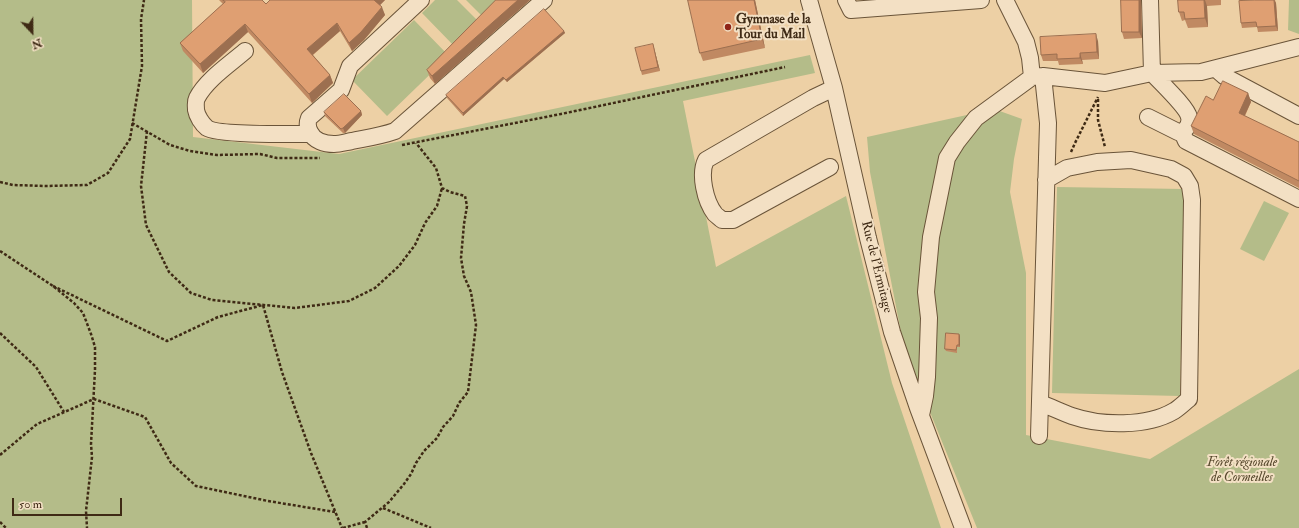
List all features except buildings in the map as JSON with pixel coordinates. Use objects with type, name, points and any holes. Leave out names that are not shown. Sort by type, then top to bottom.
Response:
[{"type":"street","points":[[421,0],[350,66],[341,90],[309,118],[308,128],[310,134],[316,140],[326,144],[336,144],[385,134],[395,130],[544,0]]},
{"type":"street","name":"Rue de l'Ermitage","points":[[809,0],[834,88],[892,332],[963,528]]},
{"type":"street","points":[[849,5],[981,0]]},
{"type":"street","points":[[1005,0],[1026,42],[1030,58],[1038,76],[1048,123],[1039,436]]},
{"type":"street","points":[[1150,0],[1152,73],[1185,108],[1189,116],[1189,123],[1182,132]]},
{"type":"street","points":[[921,415],[927,377],[929,318],[926,292],[931,237],[947,158],[976,118],[1038,76],[1105,83],[1152,73],[1201,72],[1299,47]]},
{"type":"street","points":[[245,51],[208,83],[200,92],[196,100],[197,113],[202,122],[208,128],[226,132],[310,134]]},
{"type":"street","points":[[1216,69],[1224,76],[1299,116]]},
{"type":"street","points":[[830,167],[733,220],[722,220],[715,214],[707,199],[703,177],[703,167],[706,160],[813,98],[834,88]]},
{"type":"street","points":[[1148,117],[1178,132],[1182,132]]},
{"type":"street","points":[[1182,132],[1186,141],[1299,199]]},
{"type":"street","points":[[1040,403],[1072,416],[1102,423],[1124,423],[1151,420],[1174,411],[1189,399],[1192,200],[1190,186],[1184,176],[1170,170],[1131,160],[1097,162],[1067,168],[1046,180]]},
{"type":"path","points":[[0,182],[14,185],[87,185],[108,173],[130,139],[142,66],[141,19],[144,0]]},
{"type":"path","points":[[397,146],[562,114],[785,67]]},
{"type":"path","points":[[1067,168],[1075,142],[1105,83]]},
{"type":"path","points":[[1098,97],[1099,125],[1109,161]]},
{"type":"path","points":[[132,124],[170,145],[190,151],[216,154],[260,154],[277,158],[322,158]]},
{"type":"path","points":[[147,131],[141,186],[146,225],[168,272],[191,293],[212,300],[295,308],[349,301],[375,288],[399,266],[415,245],[436,206],[442,188],[436,168],[416,143]]},
{"type":"path","points":[[263,305],[282,372],[311,453],[335,512],[343,528],[365,522],[383,508],[411,474],[424,451],[437,438],[443,427],[453,416],[459,403],[468,392],[476,325],[471,292],[464,276],[461,258],[467,206],[465,196],[442,188]]},
{"type":"path","points":[[0,251],[53,286],[74,303],[83,313],[92,334],[95,347],[94,399],[91,444],[92,457],[86,512],[87,528]]},
{"type":"path","points":[[53,286],[167,341],[218,317],[263,305]]},
{"type":"path","points":[[0,333],[36,367],[64,412]]},
{"type":"path","points":[[0,455],[37,424],[94,399],[145,417],[171,463],[196,486],[268,501],[335,512]]},
{"type":"path","points":[[383,508],[431,528]]},
{"type":"path","points":[[0,522],[6,528]]},
{"type":"path","points":[[365,522],[367,528]]},
{"type":"green space","points":[[0,0],[192,0],[193,137],[339,154],[810,55],[815,73],[683,101],[716,267],[846,196],[892,383],[941,528],[0,528]]},
{"type":"green space","points":[[435,0],[457,0],[480,23],[455,47],[422,13]]},
{"type":"green space","points":[[466,0],[503,0],[484,18]]},
{"type":"green space","points":[[1289,0],[1299,0],[1299,34],[1288,30]]},
{"type":"green space","points":[[414,20],[449,56],[387,116],[352,80]]},
{"type":"green space","name":"Forêt régionale de Cormeilles","points":[[994,109],[1022,119],[1014,159],[1010,192],[1026,273],[1026,435],[1150,459],[1299,369],[1299,528],[977,528],[904,348],[870,172],[867,137]]},
{"type":"green space","points":[[1057,187],[1184,189],[1180,396],[1052,393]]},
{"type":"green space","points":[[1264,201],[1289,213],[1264,261],[1240,249]]},
{"type":"place","name":"Gymnase de la Tour du Mail","points":[[728,27]]}]
